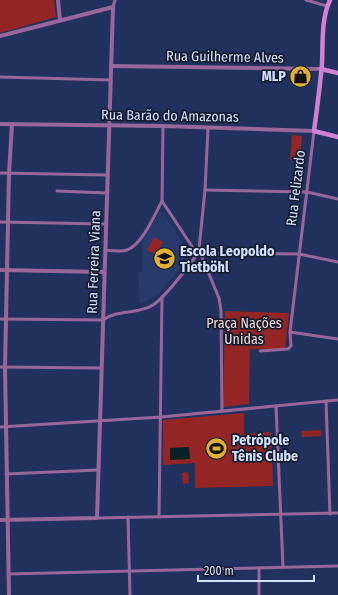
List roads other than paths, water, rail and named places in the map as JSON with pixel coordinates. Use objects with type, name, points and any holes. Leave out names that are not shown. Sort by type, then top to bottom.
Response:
[{"type":"main road","name":"Rua Felizardo","points":[[314,131],[325,17],[330,0]]},
{"type":"main road","name":"Rua Guilherme Alves","points":[[321,69],[338,73]]},
{"type":"main road","name":"Rua Barão do Amazonas","points":[[314,131],[338,136]]},
{"type":"street","points":[[58,0],[60,20]]},
{"type":"street","points":[[0,36],[113,7],[115,0]]},
{"type":"street","points":[[306,0],[327,6]]},
{"type":"street","name":"Rua Ferreira Viana","points":[[97,518],[113,7]]},
{"type":"street","name":"Rua Guilherme Alves","points":[[111,66],[321,69]]},
{"type":"street","points":[[0,77],[111,80]]},
{"type":"street","name":"Rua Barão do Amazonas","points":[[0,124],[163,126],[314,131]]},
{"type":"street","points":[[9,595],[6,474],[2,426],[2,367],[6,319],[9,174],[12,124]]},
{"type":"street","points":[[105,250],[122,251],[129,250],[134,246],[146,231],[162,201],[163,126]]},
{"type":"street","points":[[0,319],[103,320],[110,315],[139,310],[153,305],[162,297],[199,255],[205,190],[208,128]]},
{"type":"street","name":"Rua Felizardo","points":[[260,351],[290,348],[290,332],[314,131]]},
{"type":"street","points":[[0,174],[107,175]]},
{"type":"street","points":[[205,190],[307,192],[338,199]]},
{"type":"street","points":[[57,191],[107,193]]},
{"type":"street","points":[[162,201],[199,255],[219,298],[221,311],[222,411]]},
{"type":"street","points":[[0,222],[106,224]]},
{"type":"street","points":[[195,251],[199,250]]},
{"type":"street","points":[[199,255],[299,254],[338,262]]},
{"type":"street","points":[[0,270],[104,272]]},
{"type":"street","points":[[159,517],[162,297]]},
{"type":"street","points":[[290,332],[338,339]]},
{"type":"street","points":[[2,367],[101,368]]},
{"type":"street","points":[[2,426],[161,417],[338,400]]},
{"type":"street","points":[[326,401],[330,514]]},
{"type":"street","points":[[276,406],[283,567]]},
{"type":"street","points":[[6,474],[98,470]]},
{"type":"street","points":[[0,520],[338,513]]},
{"type":"street","points":[[128,517],[130,595]]},
{"type":"street","points":[[8,574],[338,566]]},
{"type":"street","points":[[259,568],[259,595]]},
{"type":"place","name":"MLP","points":[[301,76]]},
{"type":"place","name":"Escola Leopoldo Tietböhl","points":[[165,259]]},
{"type":"place","name":"Petrópole Tênis Clube","points":[[217,448]]},
{"type":"park label","name":"Praça Nações Unidas","points":[[244,332]]}]
